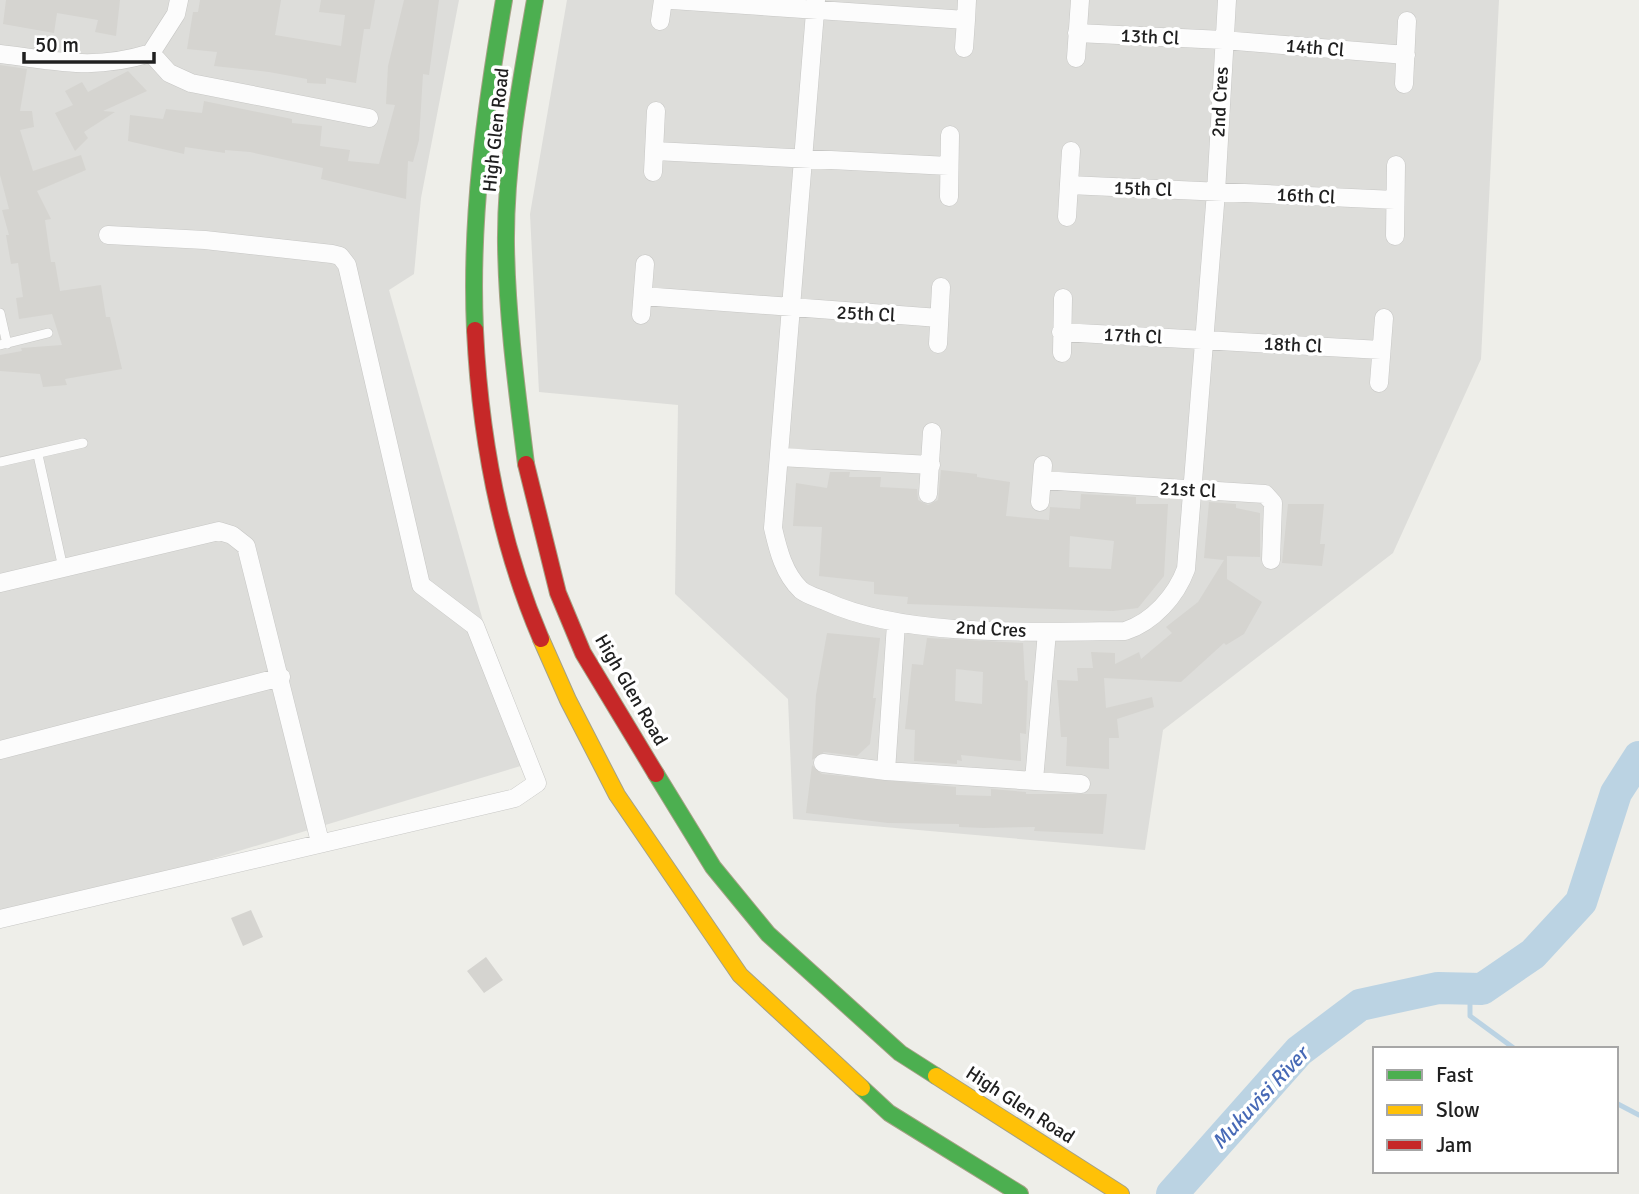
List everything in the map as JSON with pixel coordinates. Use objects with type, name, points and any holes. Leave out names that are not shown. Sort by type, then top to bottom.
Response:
[{"type":"main road","name":"High Glen Road","points":[[504,0],[483,123],[472,259],[475,334],[492,480],[506,545],[527,606],[568,700],[617,795],[740,975],[889,1113],[1020,1194]]},
{"type":"main road","name":"High Glen Road","points":[[535,0],[517,106],[512,165],[506,242],[509,317],[526,463],[540,528],[558,593],[583,653],[713,867],[768,934],[900,1054],[1121,1194]]},
{"type":"street","points":[[0,54],[93,66],[118,63],[151,53],[176,14],[179,0]]},
{"type":"street","points":[[660,21],[663,0]]},
{"type":"street","points":[[672,0],[815,5],[966,20]]},
{"type":"street","points":[[964,48],[967,0]]},
{"type":"street","points":[[1076,58],[1080,0]]},
{"type":"street","name":"2nd Cres","points":[[815,5],[793,310],[773,528],[779,557],[802,590],[834,605],[896,624],[1047,632],[1125,631],[1147,621],[1178,588],[1186,569],[1216,192],[1227,0]]},
{"type":"street","points":[[1404,84],[1407,20]]},
{"type":"street","name":"13th Cl","points":[[1077,33],[1223,40]]},
{"type":"street","name":"14th Cl","points":[[1223,40],[1406,55]]},
{"type":"street","points":[[151,53],[169,73],[191,83],[369,118]]},
{"type":"street","points":[[653,172],[656,111]]},
{"type":"street","points":[[949,197],[950,135]]},
{"type":"street","points":[[655,150],[949,166]]},
{"type":"street","points":[[1067,217],[1071,151]]},
{"type":"street","points":[[1395,236],[1396,165]]},
{"type":"street","name":"15th Cl","points":[[1069,185],[1216,192]]},
{"type":"street","name":"16th Cl","points":[[1216,192],[1395,200]]},
{"type":"street","points":[[0,919],[515,798],[537,783],[475,626],[421,585],[347,265],[340,256],[205,240],[108,235]]},
{"type":"street","points":[[641,315],[645,264]]},
{"type":"street","points":[[938,344],[942,287]]},
{"type":"street","name":"25th Cl","points":[[643,296],[793,310],[939,318]]},
{"type":"street","points":[[1062,353],[1063,298]]},
{"type":"street","points":[[1379,383],[1384,318]]},
{"type":"street","name":"17th Cl","points":[[1061,332],[1205,340]]},
{"type":"street","name":"18th Cl","points":[[1205,340],[1381,350]]},
{"type":"street","points":[[928,494],[932,432]]},
{"type":"street","points":[[779,457],[930,465]]},
{"type":"street","name":"21st Cl","points":[[1040,502],[1042,473],[1192,490],[1265,494],[1273,503],[1271,560]]},
{"type":"street","points":[[0,583],[219,531],[232,535],[246,547],[281,677],[320,842]]},
{"type":"street","points":[[887,771],[896,624]]},
{"type":"street","points":[[1034,780],[1047,632]]},
{"type":"street","points":[[0,750],[281,677]]},
{"type":"street","points":[[823,763],[887,771],[1081,784]]},
{"type":"lane","points":[[0,313],[4,344],[48,333]]},
{"type":"lane","points":[[0,462],[83,443]]},
{"type":"lane","points":[[38,455],[62,568]]},
{"type":"shaded area","points":[[0,0],[459,0],[421,198],[414,274],[389,290],[524,765],[0,923]]},
{"type":"shaded area","points":[[567,0],[1499,0],[1481,359],[1393,553],[1163,730],[1145,850],[793,819],[788,699],[675,594],[678,405],[539,392],[530,214]]},
{"type":"building","points":[[6,0],[120,0],[116,36],[95,32],[98,20],[57,13],[54,33],[3,24]]},
{"type":"building","points":[[200,0],[281,0],[275,35],[341,46],[345,15],[319,12],[321,0],[375,0],[370,29],[364,29],[356,83],[326,78],[326,84],[307,83],[307,79],[269,72],[214,66],[217,52],[187,49],[193,12],[198,12]]},
{"type":"building","points":[[404,0],[439,0],[429,75],[423,74],[419,140],[413,162],[408,161],[406,199],[321,179],[323,168],[250,152],[225,150],[225,153],[185,147],[184,154],[128,141],[130,115],[163,119],[166,109],[202,113],[204,101],[292,119],[292,123],[322,126],[320,146],[350,150],[348,161],[379,164],[395,105],[386,104],[388,66]]},
{"type":"building","points":[[0,65],[27,69],[20,111],[32,111],[34,127],[20,130],[33,171],[81,155],[86,170],[37,191],[51,219],[45,220],[51,262],[55,262],[60,291],[101,285],[106,317],[110,317],[122,369],[65,379],[67,385],[43,387],[40,374],[0,371],[0,355],[22,351],[21,348],[62,345],[52,314],[19,319],[16,298],[23,297],[18,263],[11,264],[6,235],[9,235],[2,210],[9,209],[0,175]]},
{"type":"building","points":[[128,71],[147,91],[103,111],[115,112],[84,132],[88,138],[75,151],[55,113],[73,105],[65,91],[82,82],[88,92]]},
{"type":"building","points":[[941,470],[977,474],[977,477],[1010,482],[1006,516],[1049,520],[1050,507],[1080,509],[1081,494],[1136,497],[1136,504],[1168,504],[1164,576],[1138,608],[1113,611],[907,604],[908,597],[874,594],[874,582],[819,576],[822,527],[793,526],[796,483],[827,488],[830,472],[850,472],[849,477],[881,477],[880,487],[917,489],[918,500],[928,505],[938,500]],"holes":[[[1070,536],[1114,541],[1111,569],[1069,567]]]},
{"type":"building","points":[[1209,502],[1236,504],[1236,508],[1260,513],[1260,557],[1227,556],[1227,579],[1262,602],[1244,634],[1226,645],[1224,643],[1181,682],[1104,678],[1106,708],[1152,697],[1154,707],[1117,719],[1119,738],[1109,738],[1109,769],[1066,766],[1067,737],[1061,737],[1057,680],[1078,681],[1077,668],[1093,668],[1091,652],[1115,653],[1115,664],[1139,652],[1141,659],[1172,633],[1166,627],[1198,602],[1224,560],[1204,558]]},
{"type":"building","points":[[1288,504],[1324,504],[1320,544],[1325,544],[1322,566],[1282,563]]},
{"type":"building","points":[[827,633],[880,638],[873,698],[876,698],[870,744],[857,756],[824,752],[812,760],[816,695]]},
{"type":"building","points":[[927,638],[1023,643],[1025,680],[1028,681],[1026,734],[1020,733],[1021,761],[961,755],[962,761],[957,760],[957,764],[914,761],[915,730],[905,729],[912,664],[923,665]],"holes":[[[956,669],[983,672],[982,704],[955,701]]]},
{"type":"building","points":[[812,765],[822,774],[956,787],[956,795],[991,796],[991,789],[1026,794],[1107,794],[1103,834],[1034,831],[1035,827],[984,828],[959,827],[959,824],[888,823],[806,813]]},
{"type":"building","points":[[251,910],[263,937],[243,946],[231,918]]},
{"type":"building","points":[[486,957],[503,980],[484,993],[467,971]]},
{"type":"waterway","name":"Mukuvisi River","points":[[1172,1194],[1299,1051],[1360,1005],[1438,988],[1482,989],[1533,954],[1581,902],[1616,793],[1639,757]]},
{"type":"waterway","points":[[1470,989],[1470,1016],[1512,1047]]},
{"type":"waterway","points":[[1618,1104],[1639,1115]]},
{"type":"traffic: fast","points":[[475,330],[475,247],[480,164],[504,0]]},
{"type":"traffic: fast","points":[[526,464],[510,327],[506,214],[515,122],[535,0]]},
{"type":"traffic: fast","points":[[656,774],[713,867],[768,934],[900,1053],[936,1076]]},
{"type":"traffic: fast","points":[[862,1088],[889,1113],[1020,1194]]},
{"type":"traffic: slow","points":[[541,639],[568,700],[617,795],[740,975],[862,1088]]},
{"type":"traffic: slow","points":[[936,1076],[1121,1194]]},
{"type":"traffic: jam","points":[[475,330],[482,409],[494,488],[514,564],[541,639]]},
{"type":"traffic: jam","points":[[526,464],[558,593],[583,653],[656,774]]}]
